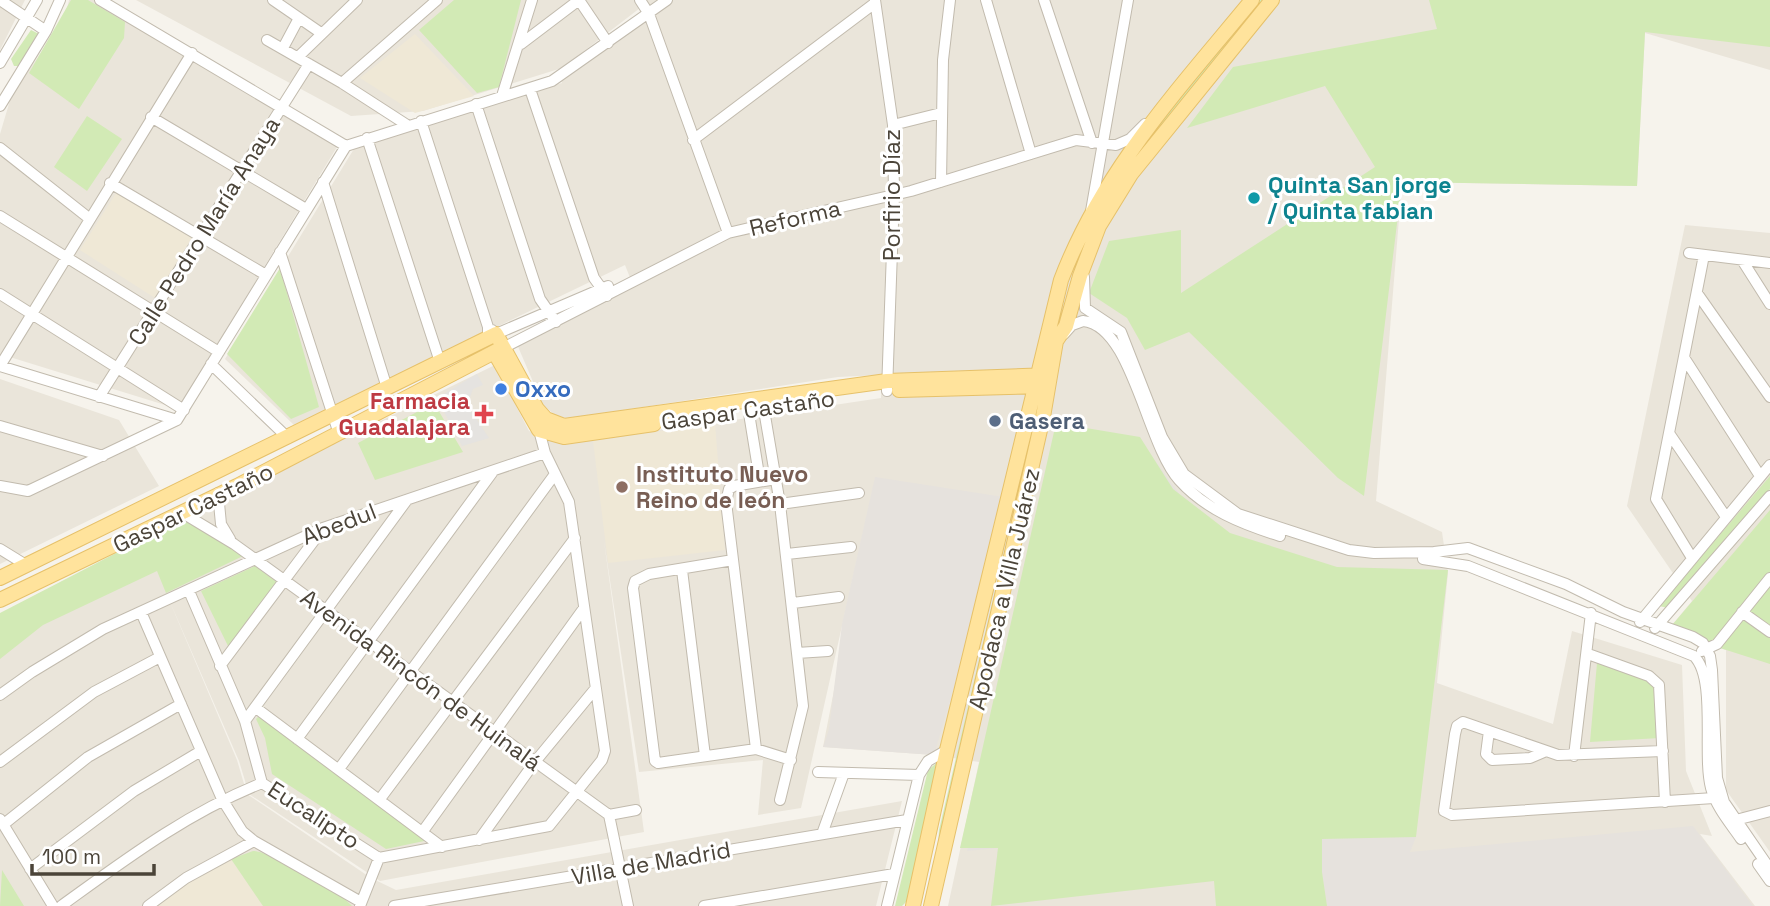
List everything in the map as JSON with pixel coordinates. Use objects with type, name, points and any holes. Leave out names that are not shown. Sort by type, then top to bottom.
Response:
[{"type":"main road","name":"Apodaca a Villa Juárez","points":[[931,906],[987,660],[1043,381],[1054,304],[1079,233],[1116,169],[1252,0]]},
{"type":"main road","name":"Apodaca a Villa Juárez","points":[[913,906],[947,750],[1043,381],[1056,344],[1066,326],[1084,263],[1099,226],[1131,174],[1272,0]]},
{"type":"main road","name":"Gaspar Castaño","points":[[0,578],[288,438],[440,362],[491,333],[504,347],[537,409],[546,419],[564,426],[887,386],[1043,381]]},
{"type":"main road","name":"Gaspar Castaño","points":[[504,347],[539,430],[564,437],[756,404]]},
{"type":"main road","name":"Gaspar Castaño","points":[[0,600],[108,550],[175,514],[339,434],[504,347]]},
{"type":"main road","points":[[158,502],[175,514]]},
{"type":"main road","points":[[971,657],[987,660]]},
{"type":"street","points":[[0,0],[46,31]]},
{"type":"street","points":[[17,75],[0,63],[37,0]]},
{"type":"street","points":[[0,106],[46,31],[60,0]]},
{"type":"street","points":[[100,0],[346,146]]},
{"type":"street","points":[[298,57],[357,0]]},
{"type":"street","points":[[342,83],[438,0]]},
{"type":"street","points":[[502,96],[521,44],[532,0]]},
{"type":"street","points":[[521,44],[579,0],[608,44]]},
{"type":"street","points":[[640,0],[649,14],[728,233]]},
{"type":"street","points":[[0,486],[28,491],[177,420],[346,146],[530,89],[562,76],[667,0]]},
{"type":"street","points":[[942,182],[941,113],[950,0]]},
{"type":"street","points":[[986,0],[1031,154]]},
{"type":"street","points":[[1044,0],[1095,141],[1098,165],[1091,211]]},
{"type":"street","points":[[1095,141],[1113,95],[1128,0]]},
{"type":"street","points":[[278,1],[320,33]]},
{"type":"street","points":[[693,140],[766,88],[875,1]]},
{"type":"street","name":"Porfirio Díaz","points":[[875,1],[893,125],[894,195],[887,386]]},
{"type":"street","points":[[284,48],[299,18]]},
{"type":"street","points":[[267,40],[342,83],[407,125]]},
{"type":"street","points":[[177,420],[0,366],[192,53]]},
{"type":"street","name":"Calle Pedro María Anaya","points":[[99,397],[309,64]]},
{"type":"street","points":[[530,89],[564,196],[594,278],[604,292]]},
{"type":"street","points":[[476,104],[540,299],[556,322]]},
{"type":"street","points":[[893,125],[941,113]]},
{"type":"street","points":[[151,117],[306,209]]},
{"type":"street","name":"Reforma","points":[[604,292],[728,233],[894,195],[1076,140],[1124,142],[1157,117]]},
{"type":"street","points":[[421,121],[491,333],[548,310],[604,292]]},
{"type":"street","points":[[367,138],[440,362]]},
{"type":"street","points":[[0,148],[90,219]]},
{"type":"street","points":[[323,182],[387,388]]},
{"type":"street","points":[[110,183],[266,275]]},
{"type":"street","points":[[0,216],[219,352]]},
{"type":"street","points":[[1079,233],[1067,282],[1073,300],[1089,321],[1108,333],[1121,349],[1147,421],[1169,467],[1192,492],[1232,520],[1349,556],[1437,559],[1468,566],[1634,630],[1693,656],[1704,676],[1708,770],[1714,798],[1770,869]]},
{"type":"street","points":[[280,252],[339,434]]},
{"type":"street","points":[[1689,253],[1770,263]]},
{"type":"street","points":[[1692,558],[1657,503],[1704,255]]},
{"type":"street","points":[[1742,260],[1770,303]]},
{"type":"street","points":[[1084,263],[1086,308],[1121,332],[1175,461],[1195,486],[1217,501],[1238,514],[1349,550],[1374,553],[1434,552],[1468,548],[1566,584],[1643,619],[1693,637],[1707,649],[1712,670],[1717,778],[1733,820],[1770,881]]},
{"type":"street","points":[[504,347],[556,322],[604,292]]},
{"type":"street","points":[[1698,293],[1770,397]]},
{"type":"street","points":[[0,294],[184,410]]},
{"type":"street","points":[[1056,344],[1077,322],[1089,321]]},
{"type":"street","points":[[1685,359],[1760,476]]},
{"type":"street","points":[[211,365],[288,438]]},
{"type":"street","points":[[756,404],[780,504],[803,706],[780,800]]},
{"type":"street","points":[[756,404],[760,481]]},
{"type":"street","points":[[0,426],[103,456]]},
{"type":"street","name":"Eucalipto","points":[[189,590],[245,721],[262,783],[379,858],[549,826],[601,760],[605,751],[569,502],[545,453],[539,430]]},
{"type":"street","points":[[1669,433],[1726,517]]},
{"type":"street","name":"Abedul","points":[[0,695],[69,648],[323,528],[545,453]]},
{"type":"street","points":[[1634,630],[1770,465]]},
{"type":"street","points":[[297,739],[492,473]]},
{"type":"street","points":[[340,769],[555,474]]},
{"type":"street","points":[[756,749],[726,502],[729,489],[776,479]]},
{"type":"street","points":[[218,493],[221,524],[234,544]]},
{"type":"street","points":[[780,504],[859,494]]},
{"type":"street","points":[[1649,636],[1770,496]]},
{"type":"street","points":[[245,721],[408,500]]},
{"type":"street","name":"Avenida Rincón de Huinalá","points":[[175,514],[234,544],[608,815]]},
{"type":"street","points":[[220,666],[323,528]]},
{"type":"street","points":[[380,799],[575,538]]},
{"type":"street","points":[[787,554],[851,547]]},
{"type":"street","points":[[0,549],[26,565]]},
{"type":"street","points":[[733,560],[639,577],[633,588],[654,761],[658,763],[756,749],[790,760]]},
{"type":"street","points":[[682,570],[705,756]]},
{"type":"street","points":[[1693,656],[1717,644],[1770,578]]},
{"type":"street","points":[[793,603],[839,597]]},
{"type":"street","points":[[423,831],[583,608]]},
{"type":"street","points":[[141,612],[222,799],[242,831],[254,841],[361,904],[379,858]]},
{"type":"street","points":[[1742,612],[1770,632]]},
{"type":"street","points":[[1574,756],[1591,613]]},
{"type":"street","points":[[797,653],[828,651]]},
{"type":"street","points":[[1588,654],[1657,682],[1660,689],[1665,802]]},
{"type":"street","points":[[0,762],[54,719],[94,692],[160,657]]},
{"type":"street","points":[[479,840],[534,763],[595,689]]},
{"type":"street","points":[[53,906],[2,821],[88,757],[181,704]]},
{"type":"street","points":[[256,708],[442,847]]},
{"type":"street","points":[[1663,751],[1574,756],[1544,752],[1463,722],[1457,726],[1455,734],[1444,807],[1448,814],[1714,798]]},
{"type":"street","points":[[1489,731],[1486,754],[1492,760],[1530,758],[1544,752]]},
{"type":"street","points":[[887,906],[919,775],[928,761],[947,750]]},
{"type":"street","points":[[30,869],[117,803],[201,751]]},
{"type":"street","points":[[818,772],[919,775]]},
{"type":"street","points":[[822,834],[844,773]]},
{"type":"street","points":[[61,906],[166,831],[222,799],[262,783]]},
{"type":"street","points":[[628,906],[608,815],[636,810]]},
{"type":"street","points":[[1733,820],[1770,811]]},
{"type":"street","name":"Villa de Madrid","points":[[394,906],[907,820]]},
{"type":"street","points":[[148,906],[186,878],[254,841]]},
{"type":"street","points":[[704,906],[894,874]]},
{"type":"shaded area","points":[[0,0],[25,0],[0,50]]},
{"type":"shaded area","points":[[69,0],[95,0],[340,142],[178,409],[0,354],[0,134],[11,97],[65,17]]},
{"type":"shaded area","points":[[136,0],[636,0],[640,8],[562,68],[423,111],[351,116]]},
{"type":"shaded area","points":[[646,0],[1770,0],[1770,70],[1645,33],[1637,186],[1402,182],[1376,501],[1442,532],[1448,573],[1437,683],[1553,724],[1572,631],[1682,665],[1686,771],[1712,836],[1700,834],[1755,906],[948,906],[979,762],[934,755],[823,747],[874,484],[801,808],[758,815],[763,760],[639,772],[604,541],[644,832],[380,881],[249,794],[239,761],[167,595],[237,760],[247,794],[371,878],[396,890],[902,801],[876,906],[0,906],[0,617],[180,519],[495,365],[529,431],[557,442],[714,423],[881,398],[881,375],[838,377],[565,419],[555,415],[543,405],[516,342],[631,280],[625,265],[294,425],[225,359],[357,144],[562,83],[561,80],[652,15]]},
{"type":"shaded area","points":[[415,34],[474,96],[415,113],[360,78]]},
{"type":"shaded area","points":[[118,190],[193,236],[155,298],[80,250]]},
{"type":"shaded area","points":[[1685,225],[1770,233],[1770,852],[1726,790],[1726,650],[1667,631],[1692,601],[1627,506]]},
{"type":"shaded area","points":[[477,374],[483,385],[473,389],[467,405],[489,438],[462,446],[437,398]]},
{"type":"shaded area","points":[[0,379],[119,420],[159,486],[0,564]]},
{"type":"shaded area","points":[[715,423],[725,550],[608,563],[593,441]]},
{"type":"shaded area","points":[[1156,462],[1194,514],[1322,838],[1416,837],[1410,852],[1693,826],[1753,906],[1327,906],[1322,872],[992,898],[998,848],[967,851],[997,755]]},
{"type":"shaded area","points":[[875,477],[1010,498],[934,755],[823,747],[829,729],[842,624]]},
{"type":"shaded area","points":[[231,859],[263,906],[154,906],[185,882]]},
{"type":"green space","points":[[71,0],[88,0],[125,22],[124,38],[79,109],[29,73]]},
{"type":"green space","points":[[454,0],[521,0],[499,87],[477,93],[419,30]]},
{"type":"green space","points":[[1258,0],[1264,0],[1215,61],[1075,269],[1088,232],[1124,167]]},
{"type":"green space","points":[[1429,0],[1770,0],[1770,47],[1645,32],[1637,186],[1402,182],[1364,496],[1338,478],[1189,332],[1145,350],[1127,318],[1089,293],[1109,241],[1181,230],[1181,293],[1375,167],[1325,86],[1187,128],[1233,67],[1437,29]]},
{"type":"green space","points":[[31,30],[39,34],[19,66],[14,66],[11,59]]},
{"type":"green space","points":[[87,116],[122,139],[87,191],[54,167]]},
{"type":"green space","points":[[280,268],[319,407],[291,419],[227,354]]},
{"type":"green space","points":[[434,403],[463,452],[375,480],[358,443]]},
{"type":"green space","points":[[1056,423],[1140,437],[1173,489],[1230,533],[1337,567],[1448,570],[1416,837],[1322,839],[1322,872],[1327,906],[1216,906],[1214,881],[991,906],[998,848],[960,848]]},
{"type":"green space","points":[[1025,464],[938,849],[939,830]]},
{"type":"green space","points":[[1770,476],[1770,489],[1668,608],[1659,606]]},
{"type":"green space","points":[[1770,510],[1770,664],[1667,631]]},
{"type":"green space","points":[[180,520],[213,532],[243,556],[166,593],[157,571],[43,625],[0,659],[0,613]]},
{"type":"green space","points":[[255,566],[278,583],[229,648],[201,591]]},
{"type":"green space","points":[[1597,663],[1658,685],[1660,738],[1590,742]]},
{"type":"green space","points":[[260,715],[429,840],[386,849],[272,774],[265,738],[256,719]]},
{"type":"green space","points":[[939,761],[911,897],[902,906],[895,906],[928,770]]},
{"type":"green space","points":[[253,851],[274,857],[305,873],[352,906],[263,906],[231,859]]},
{"type":"green space","points":[[2,870],[24,906],[0,906]]},
{"type":"place","name":"Quinta San jorge / Quinta fabian","points":[[1254,198]]},
{"type":"place","name":"Oxxo","points":[[501,389]]},
{"type":"place","name":"Farmacia Guadalajara","points":[[484,414]]},
{"type":"place","name":"Gasera","points":[[995,421]]},
{"type":"place","name":"Instituto Nuevo Reino de león","points":[[622,487]]}]
